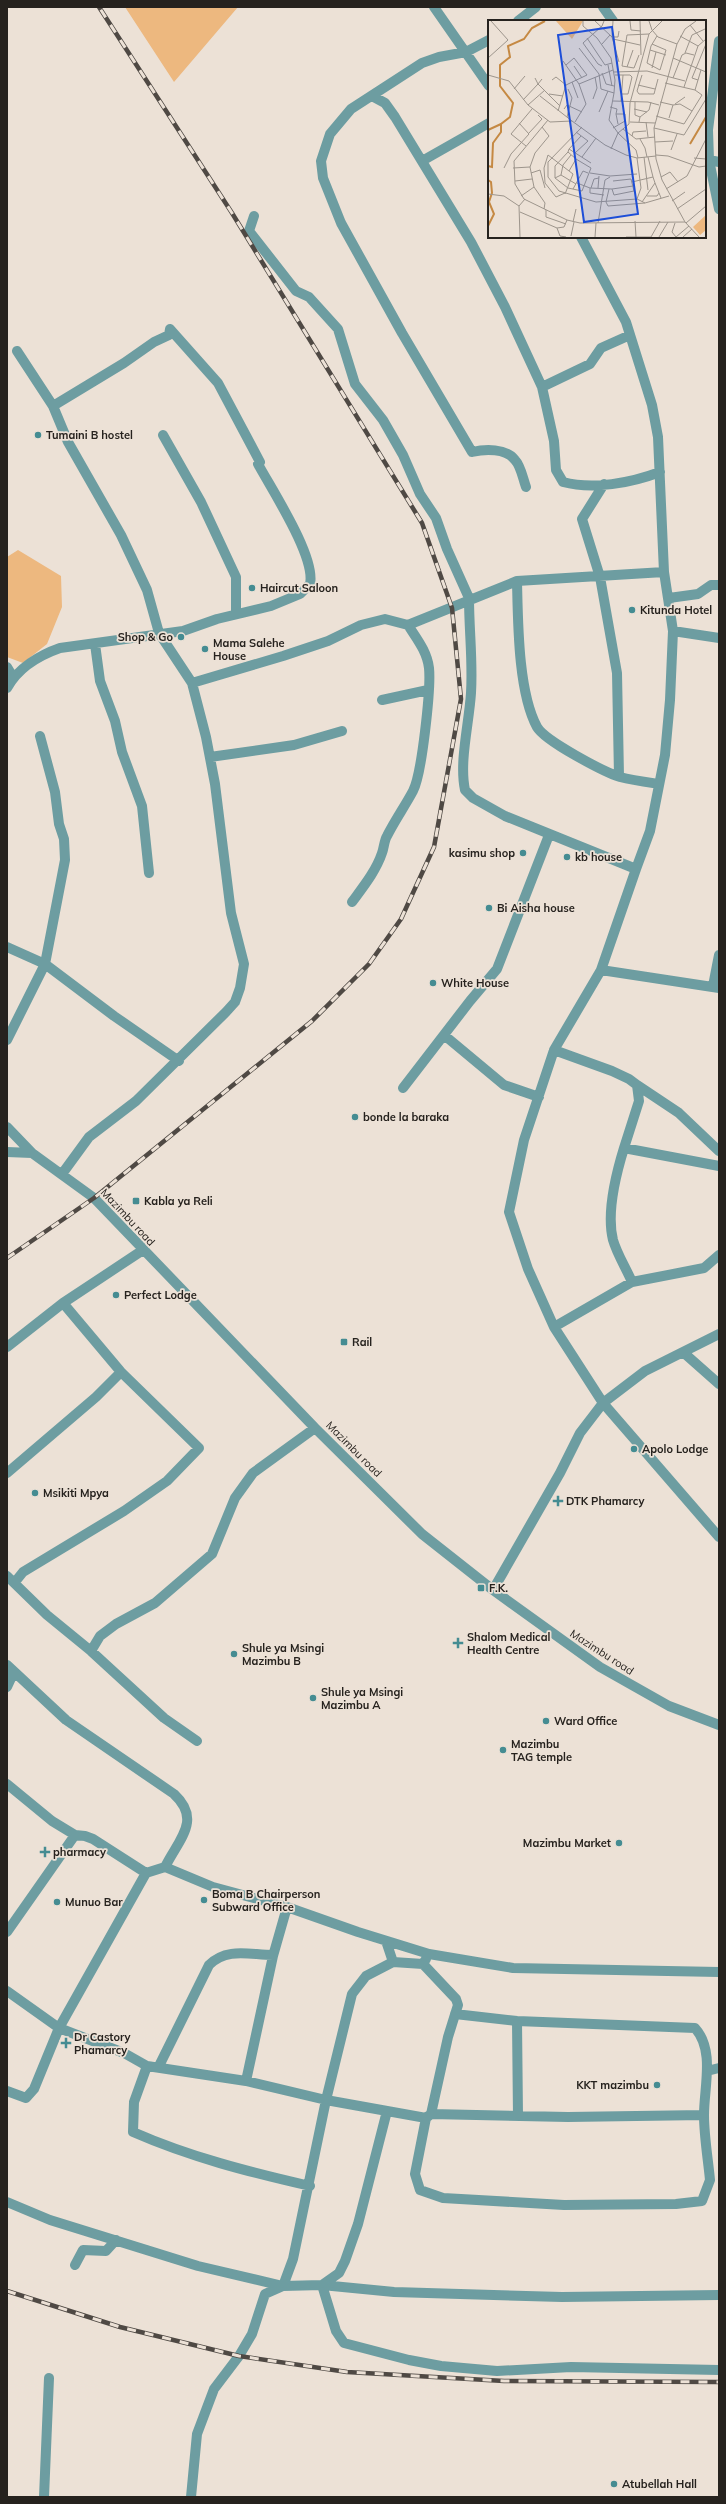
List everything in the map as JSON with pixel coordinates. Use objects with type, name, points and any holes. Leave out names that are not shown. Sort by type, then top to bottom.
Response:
[{"type":"street","points":[[434,7],[488,85]]},
{"type":"street","points":[[519,20],[536,7]]},
{"type":"street","points":[[603,7],[612,20]]},
{"type":"street","points":[[488,41],[466,52],[439,57],[406,72],[343,118],[326,142],[321,161],[321,171],[327,189],[352,244],[472,452],[482,450],[502,452],[515,459],[526,487]]},
{"type":"street","points":[[719,42],[713,76],[707,129],[714,161],[719,209]]},
{"type":"street","points":[[706,86],[713,76]]},
{"type":"street","points":[[372,96],[385,103],[389,108],[475,249],[542,387],[554,441],[556,470],[563,482],[578,486],[604,484],[639,480],[660,472]]},
{"type":"street","points":[[422,161],[488,124]]},
{"type":"street","points":[[707,129],[719,135]]},
{"type":"street","points":[[254,216],[249,231],[258,244],[296,291],[309,297],[338,329],[355,384],[383,420],[403,455],[420,494],[436,518],[446,549],[469,598],[472,668],[468,736],[463,762],[465,790],[487,806],[549,835],[636,869]]},
{"type":"street","points":[[582,238],[616,300],[630,335],[652,405],[658,437],[664,572],[673,631],[670,708],[665,755],[650,831],[601,970],[554,1050],[524,1140],[509,1212],[528,1269],[554,1327],[603,1402],[719,1537]]},
{"type":"street","points":[[7,688],[13,677],[43,654],[60,648],[95,644],[159,633],[183,631],[236,614],[271,606],[300,594],[310,584],[312,577],[304,550],[218,383],[170,329],[169,335],[154,342],[124,363],[53,406]]},
{"type":"street","points":[[542,387],[590,364],[601,348],[630,335]]},
{"type":"street","points":[[17,351],[53,406],[68,442],[121,535],[147,590],[159,633],[192,683],[215,784],[231,913],[244,973],[235,1002],[179,1061],[136,1101],[89,1137],[62,1174]]},
{"type":"street","points":[[163,435],[201,502],[236,577],[236,614]]},
{"type":"street","points":[[604,484],[582,519],[600,577],[617,673],[619,776]]},
{"type":"street","points":[[192,683],[328,641],[367,624],[385,619],[408,625],[457,606],[469,598],[517,581],[664,572]]},
{"type":"street","points":[[517,581],[524,684],[529,707],[538,728],[554,744],[619,776],[659,784]]},
{"type":"street","points":[[669,598],[698,594],[711,586],[719,585]]},
{"type":"street","points":[[352,902],[367,881],[382,854],[386,838],[413,791],[424,741],[429,668],[425,653],[408,625]]},
{"type":"street","points":[[673,631],[719,638]]},
{"type":"street","points":[[95,644],[100,681],[115,721],[122,752],[142,806],[149,873]]},
{"type":"street","points":[[7,667],[13,677]]},
{"type":"street","points":[[382,700],[428,690]]},
{"type":"street","points":[[210,757],[294,745],[342,731]]},
{"type":"street","points":[[7,1040],[45,964],[65,860],[64,839],[59,824],[55,792],[40,736]]},
{"type":"street","points":[[403,1088],[497,969],[549,835]]},
{"type":"street","points":[[7,947],[45,964],[179,1061]]},
{"type":"street","points":[[601,970],[716,987],[719,955]]},
{"type":"street","points":[[444,1035],[504,1085],[539,1097]]},
{"type":"street","points":[[554,1050],[612,1071],[637,1085],[679,1113],[719,1151]]},
{"type":"street","points":[[632,1282],[613,1239],[612,1208],[616,1174],[638,1101],[637,1085]]},
{"type":"street","name":"Mazimbu road","points":[[7,1128],[32,1153],[94,1198],[315,1428],[422,1534],[493,1590],[614,1676],[669,1706],[719,1725]]},
{"type":"street","points":[[624,1148],[719,1166]]},
{"type":"street","points":[[7,1152],[32,1153]]},
{"type":"street","points":[[7,1347],[63,1303],[143,1250]]},
{"type":"street","points":[[554,1327],[632,1282],[704,1268],[719,1255]]},
{"type":"street","points":[[63,1303],[121,1372],[199,1448],[167,1481],[124,1511],[11,1579],[46,1615],[91,1651],[164,1718],[197,1741]]},
{"type":"street","points":[[493,1590],[560,1472],[580,1433],[603,1402],[645,1371],[684,1353],[719,1334]]},
{"type":"street","points":[[684,1353],[719,1384]]},
{"type":"street","points":[[7,1473],[96,1397],[121,1372]]},
{"type":"street","points":[[91,1651],[100,1636],[116,1624],[155,1603],[212,1554],[235,1498],[253,1473],[315,1428]]},
{"type":"street","points":[[7,1687],[13,1674],[8,1667]]},
{"type":"street","points":[[8,1667],[66,1720],[182,1802],[188,1813],[188,1824],[164,1868]]},
{"type":"street","points":[[7,1784],[52,1821],[75,1836],[85,1836],[93,1839],[146,1873]]},
{"type":"street","points":[[7,1932],[75,1836]]},
{"type":"street","points":[[7,2091],[26,2098],[30,2094],[59,2028],[146,1873],[164,1868],[213,1887],[287,1907],[429,1954],[513,1968],[719,1972]]},
{"type":"street","points":[[246,2081],[273,1955],[287,1907]]},
{"type":"street","points":[[386,1941],[393,1962]]},
{"type":"street","points":[[191,2497],[196,2434],[214,2389],[239,2356],[252,2334],[265,2294],[283,2286],[293,2259],[310,2186],[326,2100],[352,1994],[366,1976],[393,1962],[406,1947]]},
{"type":"street","points":[[159,2066],[209,1965],[216,1958],[228,1953],[273,1955]]},
{"type":"street","points":[[423,1964],[429,1954]]},
{"type":"street","points":[[393,1962],[423,1964],[456,1999],[455,2014],[428,2116],[415,2174],[420,2190],[443,2198],[564,2205],[676,2204],[702,2201],[714,2180],[704,2115],[707,2071],[702,2039],[695,2028],[517,2021],[455,2014]]},
{"type":"street","points":[[7,1991],[59,2028],[124,2053],[147,2066],[159,2066],[246,2081],[326,2100],[387,2111],[428,2116],[704,2115]]},
{"type":"street","points":[[517,2021],[518,2116]]},
{"type":"street","points":[[147,2066],[134,2102],[133,2132],[174,2150],[227,2167],[310,2186]]},
{"type":"street","points":[[707,2071],[719,2068]]},
{"type":"street","points":[[322,2285],[339,2273],[345,2262],[358,2224],[387,2111]]},
{"type":"street","points":[[7,2202],[50,2220],[198,2266],[283,2286],[322,2285],[394,2292],[562,2297],[719,2295]]},
{"type":"street","points":[[75,2264],[83,2250],[106,2251],[116,2240]]},
{"type":"street","points":[[322,2285],[336,2331],[344,2343],[408,2360],[441,2366],[497,2371],[571,2367],[719,2370]]},
{"type":"street","points":[[44,2497],[49,2378]]},
{"type":"shaded area","points":[[125,7],[238,7],[174,82]]},
{"type":"shaded area","points":[[18,550],[61,576],[62,607],[47,644],[23,663],[7,657],[7,557]]},
{"type":"railway","points":[[7,1258],[94,1198],[312,1021],[369,964],[401,919],[434,847],[461,699],[452,608],[422,523],[232,213],[99,7]]},
{"type":"railway","points":[[7,2291],[120,2327],[239,2356],[347,2372],[504,2381],[719,2382]]},
{"type":"place","name":"Tumaini B hostel","points":[[38,435]]},
{"type":"place","name":"Haircut Saloon","points":[[252,588]]},
{"type":"place","name":"Kitunda Hotel","points":[[632,610]]},
{"type":"place","name":"Shop & Go","points":[[181,637]]},
{"type":"place","name":"Mama Salehe House","points":[[205,649]]},
{"type":"place","name":"kasimu shop","points":[[523,853]]},
{"type":"place","name":"kb house","points":[[567,857]]},
{"type":"place","name":"Bi Aisha house","points":[[489,908]]},
{"type":"place","name":"White House","points":[[433,983]]},
{"type":"place","name":"bonde la baraka","points":[[355,1117]]},
{"type":"place","name":"Kabla ya Reli","points":[[136,1201]]},
{"type":"place","name":"Perfect Lodge","points":[[116,1295]]},
{"type":"place","name":"Rail","points":[[344,1342]]},
{"type":"place","name":"Apolo Lodge","points":[[634,1449]]},
{"type":"place","name":"Msikiti Mpya","points":[[35,1493]]},
{"type":"place","name":"DTK Phamarcy","points":[[558,1501]]},
{"type":"place","name":"F.K.","points":[[481,1588]]},
{"type":"place","name":"Shalom Medical Health Centre","points":[[458,1643]]},
{"type":"place","name":"Shule ya Msingi Mazimbu B","points":[[234,1654]]},
{"type":"place","name":"Shule ya Msingi Mazimbu A","points":[[313,1698]]},
{"type":"place","name":"Ward Office","points":[[546,1721]]},
{"type":"place","name":"Mazimbu TAG temple","points":[[503,1750]]},
{"type":"place","name":"Mazimbu Market","points":[[619,1843]]},
{"type":"place","name":"pharmacy","points":[[45,1852]]},
{"type":"place","name":"Boma B Chairperson Subward Office","points":[[204,1900]]},
{"type":"place","name":"Munuo Bar","points":[[57,1902]]},
{"type":"place","name":"Dr Castory Phamarcy","points":[[66,2043]]},
{"type":"place","name":"KKT mazimbu","points":[[657,2085]]},
{"type":"place","name":"Atubellah Hall","points":[[614,2484]]}]
